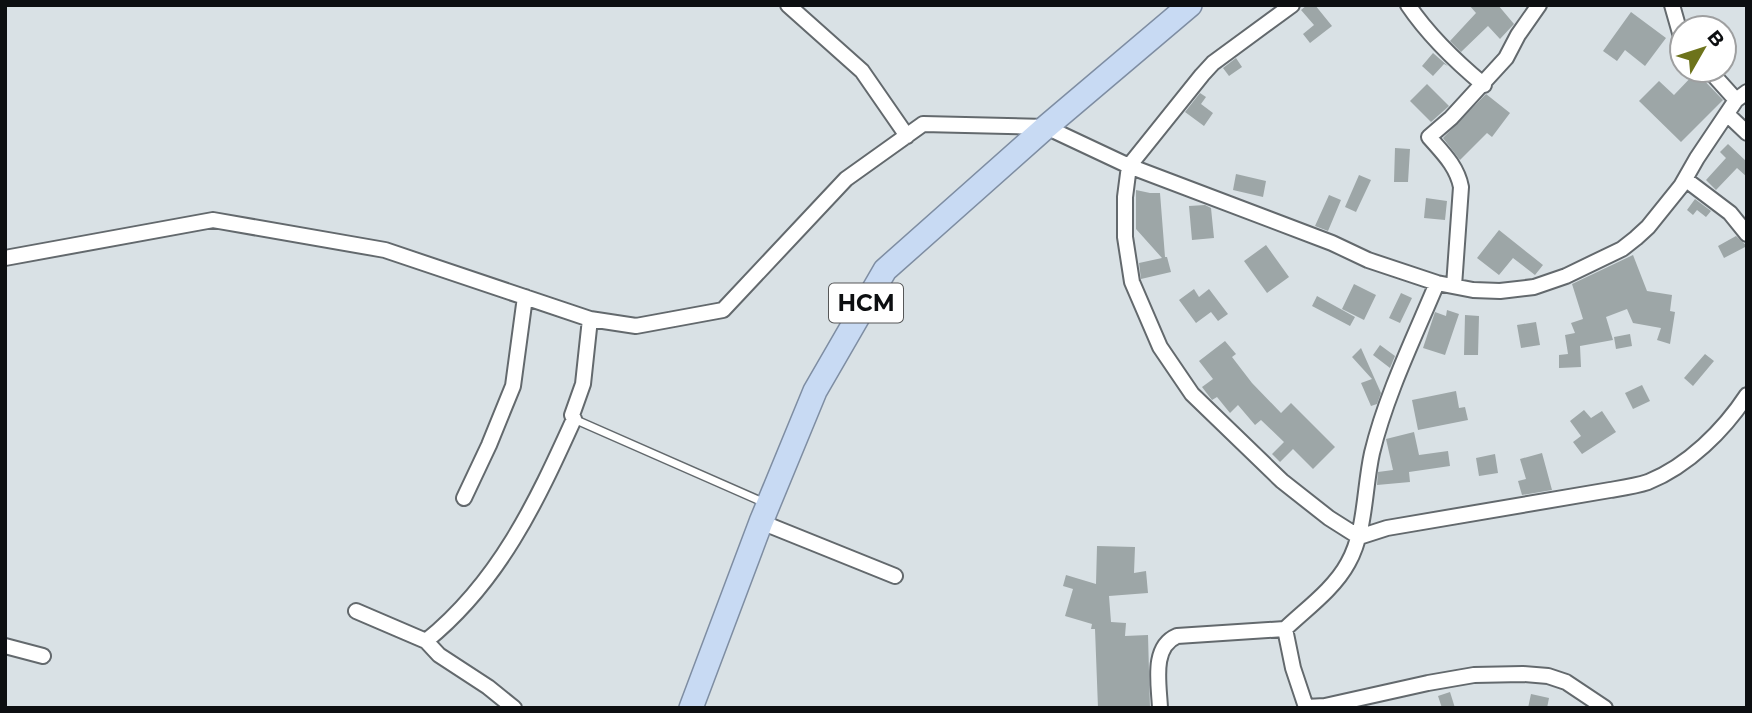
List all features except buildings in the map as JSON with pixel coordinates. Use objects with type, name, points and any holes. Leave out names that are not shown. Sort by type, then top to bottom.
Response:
[{"type":"highway","name":"HCM","points":[[691,708],[765,513],[816,391],[885,270],[1046,127],[1190,5]]},
{"type":"street","points":[[788,5],[862,71],[907,136]]},
{"type":"street","points":[[1292,5],[1213,63],[1129,166],[1125,197],[1125,237],[1132,282],[1160,347],[1192,394],[1282,481],[1329,518],[1359,537]]},
{"type":"street","points":[[1408,5],[1451,58],[1483,85]]},
{"type":"street","points":[[1454,286],[1461,187],[1453,166],[1429,137],[1483,85],[1506,58],[1539,5]]},
{"type":"street","points":[[5,258],[213,220],[385,250],[590,319],[636,326],[723,310],[846,179],[923,124],[1046,127],[1129,166],[1332,243],[1368,260],[1437,283],[1473,290],[1500,291],[1534,287],[1566,276],[1622,248],[1636,238],[1671,200],[1696,158],[1741,96],[1726,84]]},
{"type":"street","points":[[1727,114],[1747,134]]},
{"type":"street","points":[[1685,179],[1730,213],[1747,234]]},
{"type":"street","points":[[1160,708],[1159,655],[1168,640],[1177,636],[1286,629],[1335,580],[1348,563],[1359,537],[1373,452],[1391,395],[1437,283]]},
{"type":"street","points":[[464,498],[513,386],[525,297]]},
{"type":"street","points":[[426,641],[454,616],[505,554],[529,516],[574,419],[572,415],[583,384],[590,319]]},
{"type":"street","points":[[1359,537],[1387,528],[1645,483],[1666,474],[1704,446],[1747,395]]},
{"type":"street","points":[[765,513],[895,576]]},
{"type":"street","points":[[356,611],[426,641],[439,655],[488,687],[514,708]]},
{"type":"street","points":[[1286,629],[1293,668],[1306,708],[1474,675],[1523,674],[1548,676],[1566,682],[1605,708]]},
{"type":"street","points":[[5,646],[43,656]]},
{"type":"lane","points":[[574,419],[765,513]]}]
